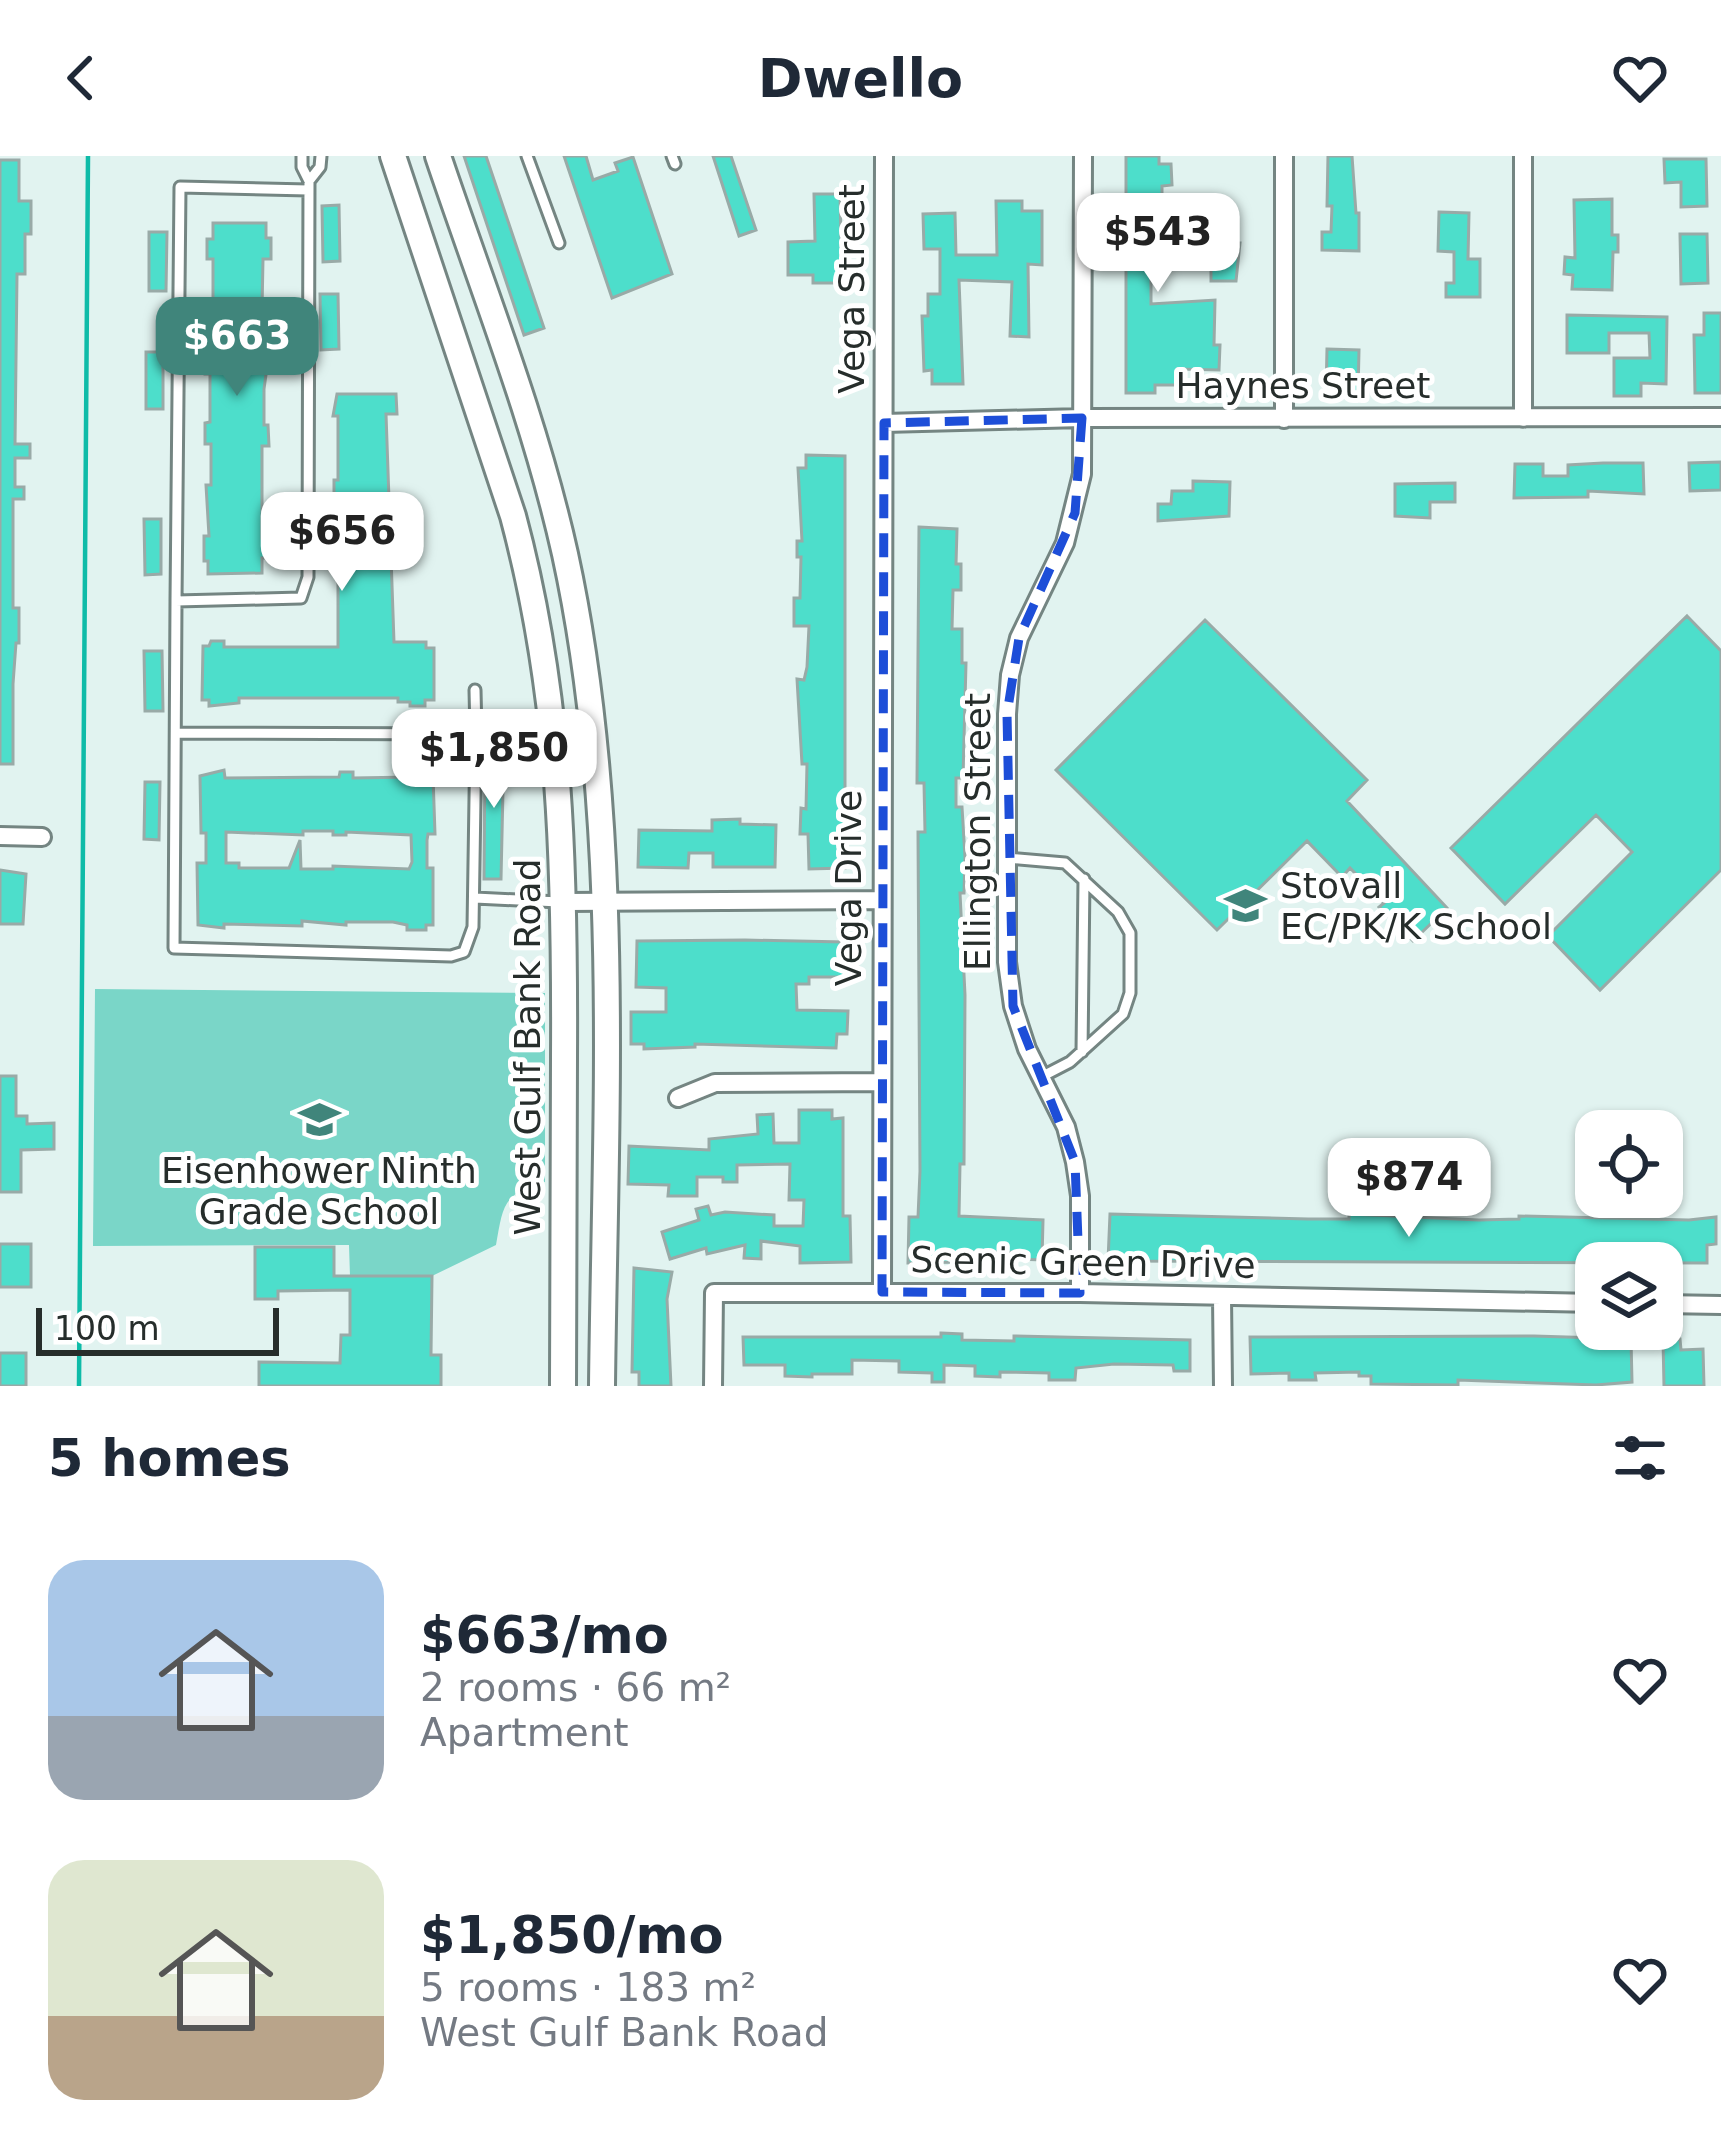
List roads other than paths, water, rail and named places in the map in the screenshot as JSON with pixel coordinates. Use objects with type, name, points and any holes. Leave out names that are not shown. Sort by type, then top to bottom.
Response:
[{"type":"main road","name":"West Gulf Bank Road","points":[[393,156],[513,516],[537,616],[558,758],[565,902],[563,1386]]},
{"type":"main road","name":"West Gulf Bank Road","points":[[438,156],[551,501],[575,609],[596,758],[604,902],[602,1386]]},
{"type":"main road","points":[[457,346],[497,332]]},
{"type":"main road","points":[[537,616],[575,609]]},
{"type":"main road","points":[[564,1202],[604,1201]]},
{"type":"street","name":"Vega Street","points":[[883,484],[884,156]]},
{"type":"street","name":"Ellington Street","points":[[1080,1292],[1076,1162],[1066,1127],[1012,1006],[1007,859],[1010,675],[1019,638],[1076,513],[1082,474],[1083,156]]},
{"type":"street","points":[[1283,418],[1284,156]]},
{"type":"street","points":[[1523,156],[1523,418]]},
{"type":"street","name":"Haynes Street","points":[[884,423],[1721,417]]},
{"type":"street","name":"Vega Drive","points":[[882,1292],[883,484]]},
{"type":"street","points":[[0,836],[42,837]]},
{"type":"street","points":[[565,902],[880,900]]},
{"type":"street","points":[[678,1098],[715,1083],[882,1082]]},
{"type":"street","name":"Scenic Green Drive","points":[[713,1386],[714,1293],[1080,1292],[1575,1303]]},
{"type":"street","points":[[1222,1297],[1223,1386]]},
{"type":"street","points":[[1683,1304],[1721,1305]]},
{"type":"lane","points":[[176,602],[301,598],[308,577],[309,185],[302,156]]},
{"type":"lane","points":[[309,185],[320,167],[320,156]]},
{"type":"lane","points":[[527,156],[559,243]]},
{"type":"lane","points":[[309,185],[180,187],[174,948],[451,956],[464,952],[473,927],[475,898],[476,690]]},
{"type":"lane","points":[[177,733],[476,734]]},
{"type":"lane","points":[[1007,859],[1065,863],[1126,922],[1130,993],[1123,1014],[1070,1063],[1041,1077]]},
{"type":"lane","points":[[1082,1052],[1084,879]]},
{"type":"lane","points":[[475,898],[565,902]]},
{"type":"waterway","points":[[79,1386],[88,156]]},
{"type":"place","name":"Stovall EC/PK/K School","points":[[1246,906]]},
{"type":"place","name":"Eisenhower Ninth Grade School","points":[[319,1120]]}]
